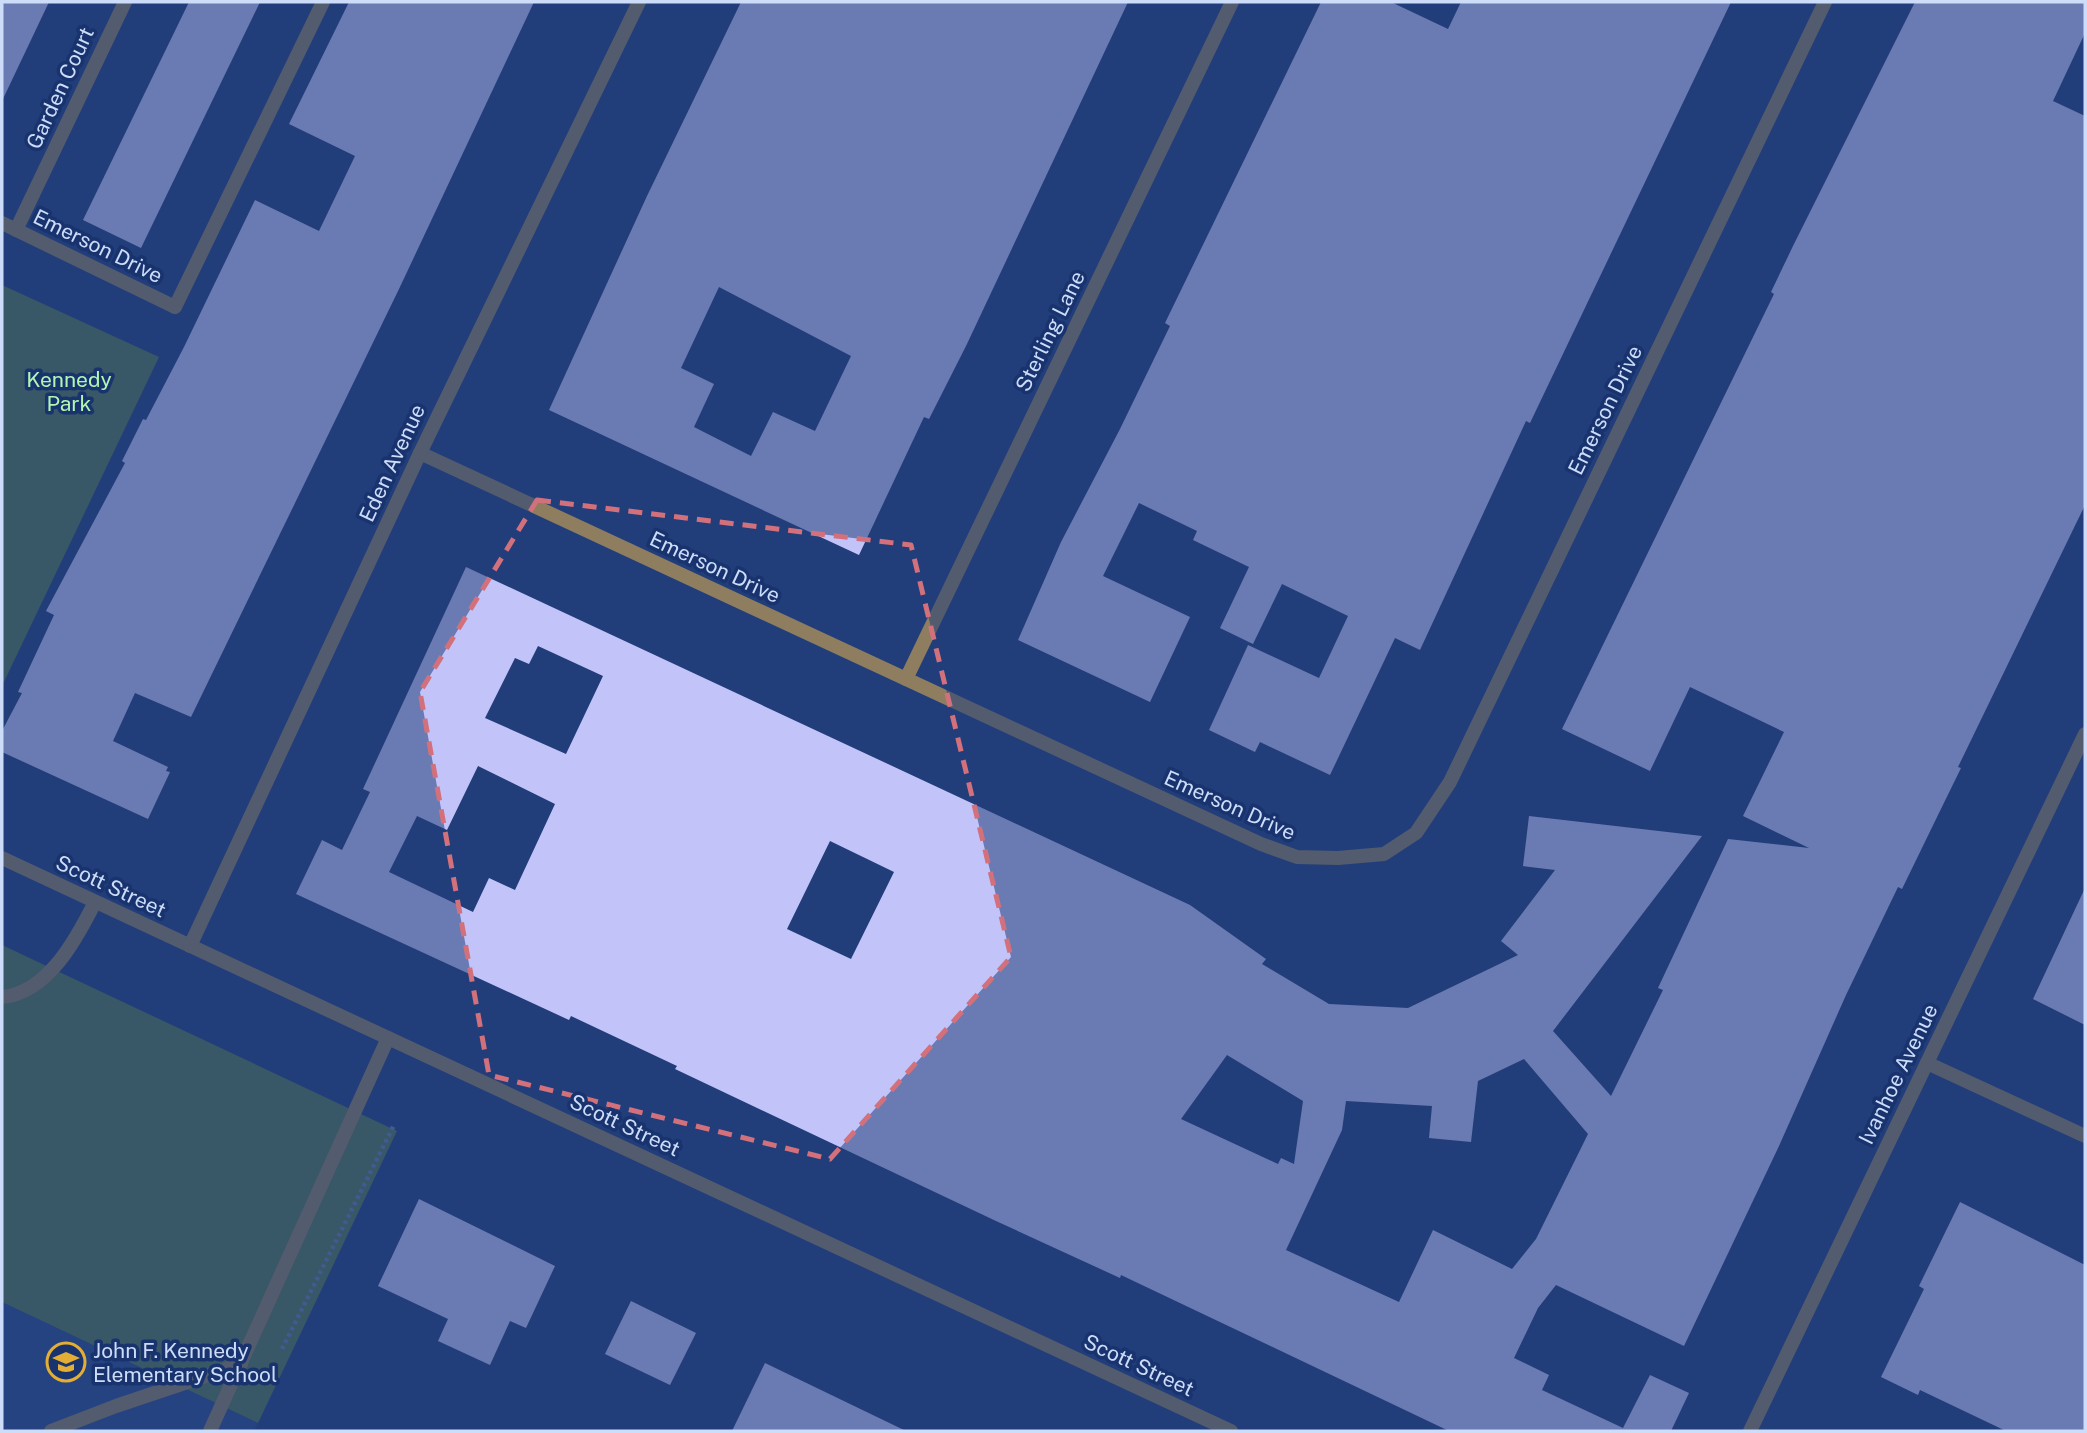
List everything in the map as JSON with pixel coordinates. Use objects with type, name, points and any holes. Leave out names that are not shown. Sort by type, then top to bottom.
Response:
[{"type":"street","name":"Garden Court","points":[[16,230],[125,2]]},
{"type":"street","name":"Emerson Drive","points":[[2,223],[175,307],[323,2]]},
{"type":"street","name":"Eden Avenue","points":[[190,946],[420,453],[639,2]]},
{"type":"street","name":"Sterling Lane","points":[[906,679],[1232,2]]},
{"type":"street","name":"Emerson Drive","points":[[420,453],[1261,844],[1297,857],[1338,859],[1384,854],[1416,833],[1450,782],[1825,2]]},
{"type":"street","name":"Ivanhoe Avenue","points":[[1750,1431],[2085,734]]},
{"type":"street","name":"Scott Street","points":[[2,858],[1231,1431]]},
{"type":"street","points":[[2,998],[12,996],[55,966],[71,949],[95,902]]},
{"type":"street","points":[[210,1431],[388,1038]]},
{"type":"street","points":[[1927,1063],[2085,1136]]},
{"type":"street","points":[[51,1431],[241,1364]]},
{"type":"path","points":[[279,1355],[394,1125]]},
{"type":"highlighted area","points":[[537,500],[911,545],[1011,957],[830,1159],[489,1075],[420,692]]},
{"type":"shaded area","name":"John F. Kennedy Elementary School","points":[[2,1302],[258,1423],[254,1431],[2,1431]]},
{"type":"green space","name":"Kennedy Park","points":[[2,285],[159,357],[2,686]]},
{"type":"green space","points":[[2,945],[397,1131],[258,1423],[2,1302]]},
{"type":"building","points":[[2,2],[49,2],[2,101]]},
{"type":"building","points":[[189,2],[260,2],[141,248],[83,220]]},
{"type":"building","points":[[349,2],[534,2],[399,289],[191,717],[135,693],[113,741],[168,767],[166,771],[170,772],[148,819],[2,752],[2,731],[22,693],[18,692],[54,615],[46,611],[125,463],[122,461],[143,419],[146,420],[184,347],[255,200],[319,231],[355,156],[289,124]]},
{"type":"building","points":[[741,2],[1128,2],[966,346],[929,419],[924,417],[859,555],[549,410],[647,196]],"holes":[[[719,287],[851,356],[815,431],[773,412],[751,456],[694,427],[714,384],[681,368]]]},
{"type":"building","points":[[1321,2],[1391,2],[1448,29],[1461,2],[1731,2],[1530,423],[1526,421],[1420,650],[1395,638],[1330,775],[1260,742],[1255,752],[1209,730],[1248,645],[1319,678],[1348,616],[1282,584],[1253,644],[1220,628],[1249,567],[1193,540],[1197,531],[1139,503],[1103,576],[1190,617],[1150,702],[1018,640],[1061,542],[1170,326],[1165,323]]},
{"type":"building","points":[[1915,2],[2085,2],[2085,33],[2053,101],[2085,116],[2085,505],[1902,889],[1898,887],[1846,995],[1779,1146],[1684,1346],[1556,1285],[1538,1308],[1514,1358],[1549,1375],[1542,1390],[1623,1428],[1650,1375],[1689,1393],[1671,1431],[1449,1431],[1121,1275],[1120,1278],[996,1221],[675,1069],[677,1066],[571,1016],[569,1020],[296,894],[322,840],[342,850],[370,792],[363,789],[466,567],[1190,905],[1266,959],[1262,964],[1329,1004],[1408,1008],[1518,955],[1501,941],[1555,870],[1523,866],[1529,816],[1702,836],[1553,1031],[1611,1096],[1663,990],[1658,988],[1728,839],[1809,848],[1743,816],[1784,732],[1690,687],[1650,771],[1562,729],[1774,294],[1771,292]],"holes":[[[538,646],[603,676],[566,754],[485,718],[515,658],[529,664]],[[478,766],[555,804],[515,890],[489,878],[473,912],[389,872],[417,816],[447,830]],[[830,841],[894,872],[851,959],[787,929]],[[1227,1055],[1303,1101],[1294,1164],[1281,1158],[1278,1164],[1181,1119]],[[1524,1059],[1588,1134],[1536,1239],[1512,1269],[1433,1230],[1399,1302],[1286,1250],[1342,1130],[1346,1101],[1432,1106],[1429,1138],[1471,1142],[1478,1081]]]},
{"type":"building","points":[[2085,888],[2085,1025],[2033,999]]},
{"type":"building","points":[[419,1199],[555,1266],[526,1328],[510,1321],[490,1365],[438,1341],[448,1319],[378,1286]]},
{"type":"building","points":[[1960,1202],[2085,1265],[2085,1431],[2006,1431],[1920,1390],[1918,1395],[1881,1377],[1924,1289],[1919,1286]]},
{"type":"building","points":[[631,1301],[696,1333],[670,1385],[605,1354]]},
{"type":"building","points":[[765,1363],[906,1431],[732,1431]]},
{"type":"place","name":"John F. Kennedy Elementary School","points":[[66,1362]]}]
